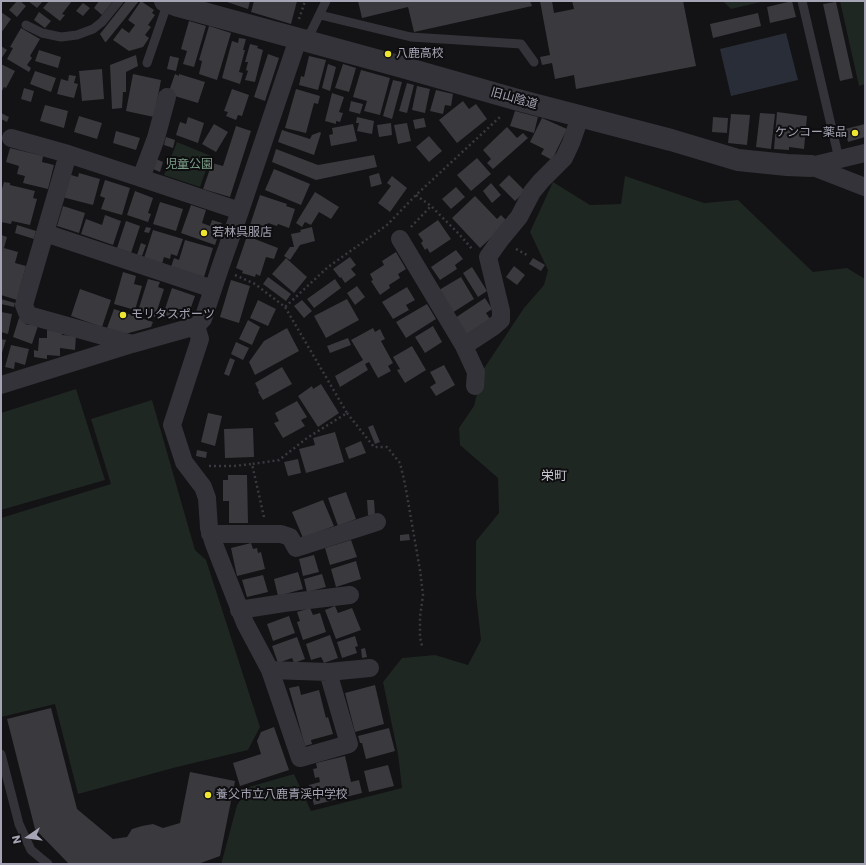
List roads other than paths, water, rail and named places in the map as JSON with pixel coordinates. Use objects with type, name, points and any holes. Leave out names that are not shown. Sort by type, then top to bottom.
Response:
[{"type":"street","name":"旧山陰道","points":[[166,2],[580,117],[671,140],[738,160],[811,166],[865,187]]},
{"type":"street","points":[[1,386],[132,344],[196,326],[203,319],[298,39]]},
{"type":"street","points":[[141,178],[156,138],[167,98]]},
{"type":"street","points":[[464,346],[501,320],[502,311],[488,257],[519,217],[532,192],[564,158],[580,117]]},
{"type":"street","points":[[11,138],[68,154],[240,211]]},
{"type":"street","points":[[811,166],[865,153]]},
{"type":"street","points":[[68,154],[24,305],[28,315],[132,344]]},
{"type":"street","points":[[45,234],[213,289]]},
{"type":"street","points":[[400,239],[464,346],[476,372],[475,386]]},
{"type":"street","points":[[196,326],[200,339],[172,425],[184,462],[203,487],[207,498],[210,534],[239,610],[270,670],[300,758],[349,744],[328,672]]},
{"type":"street","points":[[210,534],[281,534],[290,537],[296,548],[377,522]]},
{"type":"street","points":[[239,610],[350,595]]},
{"type":"street","points":[[270,670],[328,672],[370,668]]},
{"type":"lane","points":[[26,25],[42,33],[61,37],[77,35],[93,29],[102,22],[119,1]]},
{"type":"lane","points":[[298,39],[311,32],[326,1]]},
{"type":"lane","points":[[802,1],[839,159]]},
{"type":"lane","points":[[147,63],[166,2]]},
{"type":"lane","points":[[320,15],[411,36],[521,44],[534,62]]},
{"type":"lane","points":[[1,754],[19,824],[31,850],[48,864]]},
{"type":"place","name":"八鹿高校","points":[[388,54]]},
{"type":"place","name":"ケンコー薬品","points":[[855,133]]},
{"type":"place","name":"若林呉服店","points":[[204,233]]},
{"type":"place","name":"モリタスポーツ","points":[[123,315]]},
{"type":"place","name":"養父市立八鹿青渓中学校","points":[[208,795]]},
{"type":"district","name":"栄町","points":[[554,477]]},
{"type":"park label","name":"児童公園","points":[[189,165]]}]
